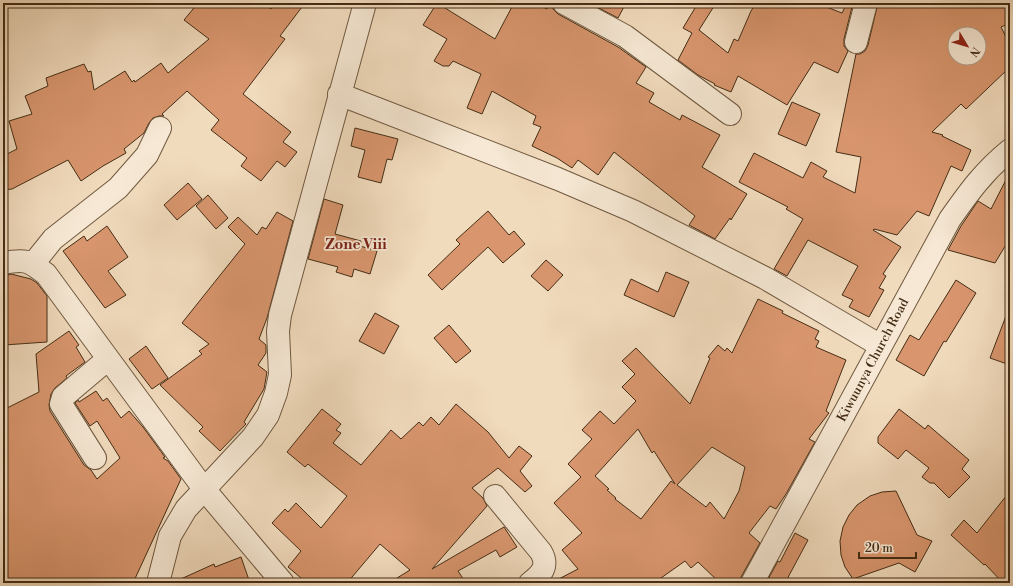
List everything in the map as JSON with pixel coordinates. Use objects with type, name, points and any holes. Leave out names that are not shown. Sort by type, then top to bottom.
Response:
[{"type":"street","points":[[158,583],[170,536],[186,509],[253,437],[268,415],[276,393],[280,375],[278,331],[280,315],[365,3]]},
{"type":"street","points":[[564,3],[625,36],[730,114]]},
{"type":"street","points":[[856,42],[866,3]]},
{"type":"street","points":[[339,94],[558,179],[633,211],[765,278],[881,346]]},
{"type":"street","points":[[33,264],[52,238],[118,188],[147,155],[160,128]]},
{"type":"street","name":"Kiwuunya Church Road","points":[[752,583],[950,219],[976,182],[996,161],[1010,150]]},
{"type":"street","points":[[3,263],[22,260],[33,264],[46,274],[204,489],[283,583]]},
{"type":"street","points":[[95,458],[62,404],[63,397],[108,359]]},
{"type":"street","points":[[495,496],[541,552],[545,559],[545,566],[543,570],[537,578],[530,583]]},
{"type":"building","points":[[198,3],[263,3],[271,9],[275,3],[305,3],[280,36],[285,39],[243,94],[291,132],[283,142],[297,152],[285,167],[277,161],[261,181],[241,166],[247,158],[211,130],[219,120],[187,91],[162,114],[164,116],[153,118],[144,133],[124,149],[126,153],[81,181],[68,160],[12,189],[3,190],[3,156],[17,149],[9,121],[32,114],[25,96],[48,86],[46,78],[84,64],[88,72],[91,71],[94,90],[125,71],[132,82],[134,80],[135,82],[161,63],[168,73],[209,39],[184,20]]},
{"type":"building","points":[[437,3],[495,39],[514,3],[535,3],[547,9],[550,3],[552,3],[553,9],[558,14],[618,47],[646,67],[636,83],[654,93],[649,102],[680,120],[682,115],[720,135],[702,167],[747,194],[731,220],[730,218],[715,239],[689,225],[695,216],[614,152],[598,175],[578,160],[572,168],[557,158],[532,146],[541,127],[533,124],[536,116],[492,91],[482,114],[467,108],[481,74],[453,61],[449,66],[443,66],[434,61],[447,39],[423,25]]},
{"type":"building","points":[[598,3],[626,3],[618,18],[597,7]]},
{"type":"building","points":[[698,3],[716,3],[699,30],[728,53],[734,39],[738,41],[756,3],[816,3],[842,13],[847,3],[853,3],[844,39],[844,46],[848,51],[838,73],[814,62],[787,105],[738,76],[731,92],[714,85],[715,84],[698,75],[678,60],[692,33],[683,28]]},
{"type":"building","points":[[878,3],[1010,3],[1010,23],[1001,27],[1010,45],[1010,67],[966,109],[961,104],[932,132],[943,135],[942,136],[971,150],[962,171],[951,166],[929,216],[917,211],[897,235],[873,230],[901,247],[883,274],[886,276],[879,288],[884,290],[869,317],[849,307],[853,300],[842,295],[858,266],[808,240],[787,276],[774,269],[803,219],[786,209],[788,207],[739,182],[754,153],[803,178],[811,162],[827,171],[823,177],[855,193],[861,157],[836,152],[856,54],[860,54],[865,51],[868,45]]},
{"type":"building","points":[[792,102],[820,114],[806,146],[778,134]]},
{"type":"building","points":[[355,128],[398,139],[392,160],[387,159],[381,183],[358,177],[365,150],[351,146]]},
{"type":"building","points":[[1010,172],[1010,238],[995,263],[948,250],[961,226],[978,201],[991,209]]},
{"type":"building","points":[[188,183],[202,199],[177,220],[164,205]]},
{"type":"building","points":[[208,195],[228,218],[216,229],[196,206]]},
{"type":"building","points":[[324,199],[343,205],[335,234],[361,241],[360,246],[377,251],[370,274],[354,269],[352,277],[336,272],[338,267],[308,259]]},
{"type":"building","points":[[488,211],[509,235],[514,231],[525,244],[503,263],[488,247],[442,290],[428,275],[460,244],[456,240]]},
{"type":"building","points":[[277,212],[293,221],[267,318],[259,339],[266,345],[266,353],[258,365],[267,372],[264,389],[244,422],[246,424],[220,451],[199,431],[203,427],[160,385],[202,354],[199,351],[209,344],[182,323],[245,244],[228,227],[238,217],[257,235],[262,227],[266,229]]},
{"type":"building","points":[[107,226],[128,257],[108,271],[126,295],[105,308],[63,251],[84,236],[87,241]]},
{"type":"building","points":[[546,260],[563,275],[548,291],[531,276]]},
{"type":"building","points":[[666,272],[689,282],[674,317],[624,295],[631,279],[658,292]]},
{"type":"building","points":[[11,274],[31,279],[37,283],[47,296],[47,342],[4,345],[3,277]]},
{"type":"building","points":[[956,280],[976,293],[946,342],[944,341],[924,376],[896,360],[910,335],[919,340]]},
{"type":"building","points":[[758,299],[783,311],[782,313],[819,331],[815,339],[819,341],[816,347],[846,360],[826,411],[829,413],[809,439],[815,442],[786,494],[776,509],[770,506],[749,533],[760,543],[741,577],[740,583],[720,583],[698,562],[691,568],[685,561],[654,583],[551,583],[578,569],[562,550],[582,533],[554,503],[581,477],[568,464],[592,439],[582,430],[600,411],[614,424],[636,401],[622,387],[635,374],[622,361],[636,348],[690,404],[710,358],[708,357],[718,345],[725,351],[727,348],[732,353]],"holes":[[[638,429],[652,453],[654,451],[675,484],[671,481],[641,519],[615,499],[616,498],[607,490],[609,489],[595,476]],[[712,447],[745,467],[739,491],[724,519],[710,502],[706,507],[677,485]]]},
{"type":"building","points":[[1010,308],[1010,365],[990,358]]},
{"type":"building","points":[[375,313],[399,326],[384,354],[359,341]]},
{"type":"building","points":[[449,325],[471,351],[456,363],[434,338]]},
{"type":"building","points":[[69,331],[79,345],[76,347],[85,362],[66,376],[67,378],[55,388],[51,394],[49,405],[50,411],[84,465],[91,470],[97,479],[120,458],[97,421],[90,426],[75,403],[96,391],[103,401],[107,398],[121,418],[129,411],[165,457],[163,458],[168,461],[181,479],[133,583],[70,583],[37,579],[37,583],[3,583],[3,410],[39,392],[36,354]]},
{"type":"building","points":[[146,346],[168,378],[152,389],[129,359]]},
{"type":"building","points":[[456,404],[488,432],[509,458],[519,446],[532,456],[520,471],[532,486],[525,492],[498,468],[472,488],[483,498],[487,506],[432,569],[504,527],[517,547],[500,557],[496,550],[458,571],[466,583],[389,583],[410,570],[380,544],[347,583],[307,583],[288,567],[301,551],[272,523],[285,509],[288,512],[296,503],[321,528],[347,496],[308,464],[305,467],[287,452],[322,409],[341,424],[336,430],[341,433],[333,443],[361,465],[391,430],[401,439],[419,422],[423,426],[431,417],[439,425]]},
{"type":"building","points":[[899,409],[925,429],[928,425],[969,460],[962,469],[970,477],[949,498],[934,483],[930,483],[922,477],[929,468],[906,450],[898,459],[878,443],[878,437]]},
{"type":"building","points":[[896,491],[917,535],[932,541],[915,572],[899,563],[853,579],[845,567],[841,555],[840,541],[843,527],[849,515],[857,505],[870,496],[882,492]]},
{"type":"building","points":[[1010,491],[1010,583],[1003,583],[985,564],[984,565],[951,535],[964,520],[977,533]]},
{"type":"building","points":[[795,533],[808,540],[785,583],[766,583],[778,561],[780,562]]},
{"type":"building","points":[[241,557],[250,583],[172,583],[214,564],[215,567]]},
{"type":"district","name":"Zone Viii","points":[[356,244]]}]
